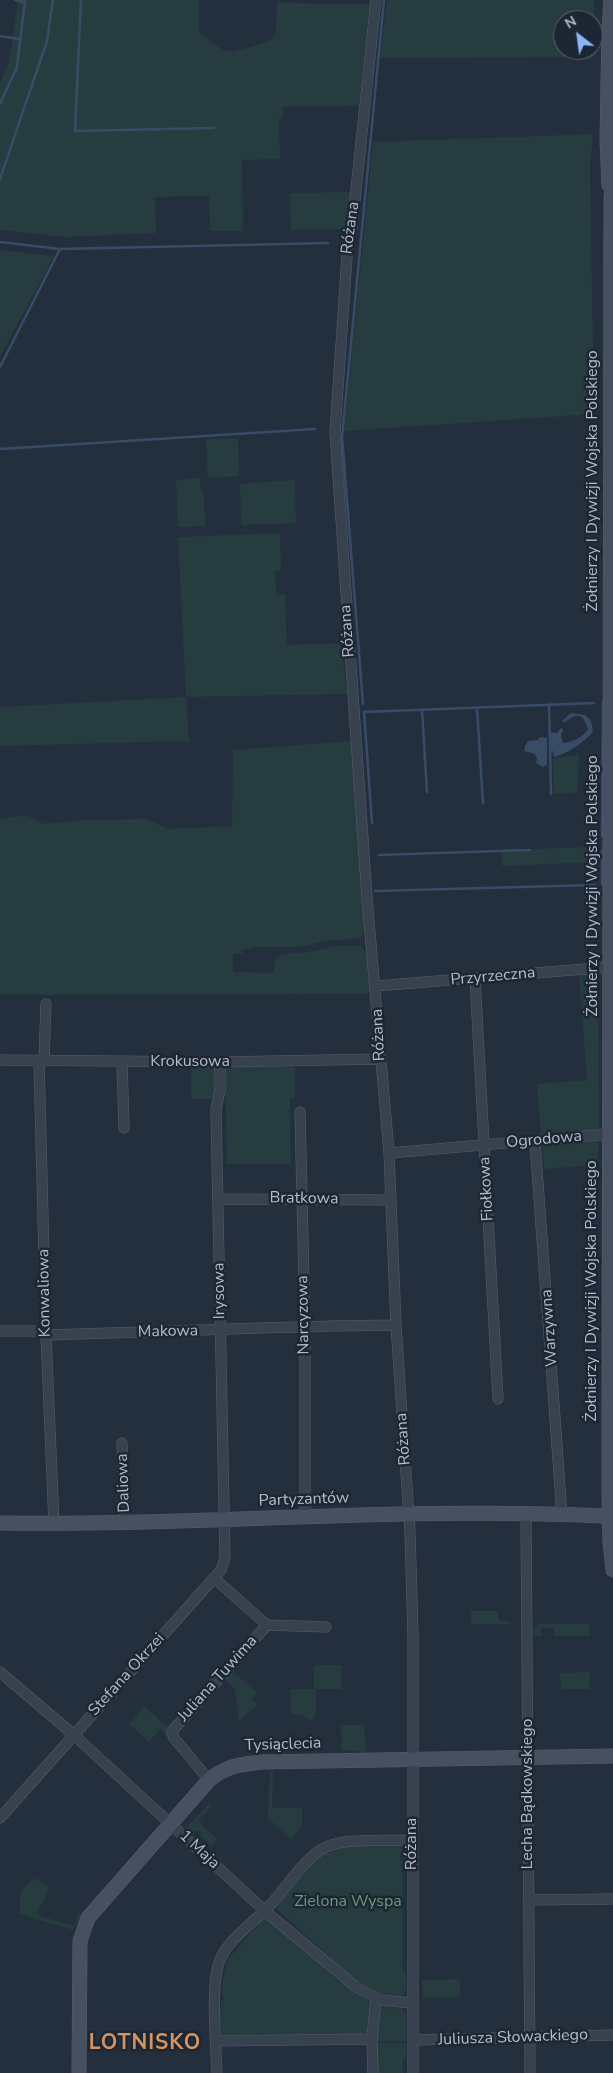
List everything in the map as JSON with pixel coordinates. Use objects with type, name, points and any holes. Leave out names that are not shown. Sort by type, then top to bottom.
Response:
[{"type":"street","name":"Różana","points":[[376,0],[352,228],[348,242],[335,432],[367,898],[376,986],[388,1153],[396,1326],[409,1515],[413,1637],[412,2073]]},
{"type":"street","name":"Żołnierzy I Dywizji Wojska Polskiego","points":[[611,201],[607,161],[611,127],[609,30],[612,13]]},
{"type":"street","name":"Żołnierzy I Dywizji Wojska Polskiego","points":[[613,174],[611,201],[610,967],[610,1542],[613,1570]]},
{"type":"street","name":"Przyrzeczna","points":[[376,986],[610,967]]},
{"type":"street","name":"Fiołkowa","points":[[475,978],[498,1399]]},
{"type":"street","name":"Konwaliowa","points":[[46,1004],[42,1061],[46,1335],[54,1524]]},
{"type":"street","name":"Krokusowa","points":[[0,1060],[220,1062],[380,1059]]},
{"type":"street","points":[[122,1062],[124,1128]]},
{"type":"street","name":"Irysowa","points":[[220,1062],[220,1090],[216,1109],[226,1520]]},
{"type":"street","name":"Narcyzowa","points":[[300,1112],[305,1326],[305,1518]]},
{"type":"street","name":"Ogrodowa","points":[[388,1153],[535,1142],[610,1134]]},
{"type":"street","name":"Warzywna","points":[[535,1142],[562,1514]]},
{"type":"street","name":"Bratkowa","points":[[218,1198],[390,1200]]},
{"type":"street","name":"Makowa","points":[[0,1331],[39,1330],[46,1335],[305,1326],[396,1326]]},
{"type":"street","name":"Daliowa","points":[[122,1443],[125,1523]]},
{"type":"street","name":"Partyzantów","points":[[0,1523],[125,1523],[409,1515],[562,1514],[603,1516],[611,1513]]},
{"type":"street","name":"Lecha Bądkowskiego","points":[[526,1514],[530,2073]]},
{"type":"street","name":"Stefana Okrzei","points":[[0,1818],[214,1578],[226,1558],[226,1520]]},
{"type":"street","points":[[214,1578],[267,1625]]},
{"type":"street","name":"Juliana Tuwima","points":[[208,1780],[172,1733],[267,1625],[326,1627]]},
{"type":"street","name":"1 Maja","points":[[0,1672],[74,1735],[265,1911],[356,1988],[376,1998],[412,2002]]},
{"type":"street","name":"Tysiąclecia","points":[[79,2073],[80,1941],[88,1918],[208,1780],[232,1766],[255,1763],[613,1756]]},
{"type":"street","points":[[216,2073],[215,1978],[220,1959],[249,1924],[265,1911],[311,1858],[325,1847],[338,1843],[413,1840]]},
{"type":"street","points":[[529,1900],[613,1899]]},
{"type":"street","points":[[373,2073],[372,2039],[376,1998]]},
{"type":"street","name":"Juliusza Słowackiego","points":[[413,2040],[613,2035]]},
{"type":"street","points":[[216,2041],[372,2039]]},
{"type":"green space","points":[[18,0],[199,0],[199,32],[223,50],[232,52],[268,42],[276,33],[277,3],[370,4],[359,106],[283,107],[283,117],[279,117],[280,159],[242,160],[243,231],[210,231],[209,196],[155,197],[156,233],[64,237],[0,230],[0,84],[9,62]]},
{"type":"green space","points":[[387,0],[594,0],[594,10],[553,10],[553,57],[380,58]]},
{"type":"green space","points":[[593,134],[590,167],[594,414],[344,431],[373,142]]},
{"type":"green space","points":[[350,192],[346,229],[291,230],[290,193]]},
{"type":"green space","points":[[0,250],[54,256],[0,357]]},
{"type":"green space","points":[[238,438],[239,476],[208,478],[206,439]]},
{"type":"green space","points":[[200,478],[201,491],[204,494],[205,526],[178,527],[176,480]]},
{"type":"green space","points":[[295,480],[296,523],[241,525],[240,484]]},
{"type":"green space","points":[[280,533],[281,571],[275,571],[276,595],[285,595],[287,645],[341,643],[347,694],[186,697],[178,537]]},
{"type":"green space","points":[[186,697],[189,741],[0,746],[0,707]]},
{"type":"green space","points":[[352,741],[366,929],[361,937],[356,939],[328,940],[302,947],[251,947],[250,949],[243,949],[243,954],[233,954],[233,972],[273,973],[276,959],[282,954],[310,952],[335,946],[360,946],[367,953],[370,991],[367,994],[0,995],[0,819],[26,815],[44,824],[85,820],[146,819],[169,829],[232,826],[233,750]]},
{"type":"green space","points":[[579,755],[577,793],[554,794],[553,758]]},
{"type":"green space","points":[[594,847],[594,862],[502,866],[501,850]]},
{"type":"green space","points":[[598,973],[599,1132],[541,1136],[537,1084],[587,1080],[579,974]]},
{"type":"green space","points":[[191,1067],[215,1067],[215,1099],[191,1099]]},
{"type":"green space","points":[[225,1067],[295,1067],[295,1098],[290,1099],[291,1164],[227,1164]]},
{"type":"green space","points":[[599,1140],[597,1165],[544,1169],[542,1144]]},
{"type":"green space","points":[[471,1611],[498,1611],[498,1618],[501,1621],[511,1624],[471,1624]]},
{"type":"green space","points":[[538,1624],[589,1624],[589,1636],[555,1636],[554,1628],[541,1628],[541,1636],[533,1636],[533,1630]]},
{"type":"green space","points":[[316,1665],[341,1665],[341,1689],[316,1689],[316,1714],[311,1721],[301,1715],[291,1714],[291,1689],[314,1689],[314,1668]]},
{"type":"green space","points":[[233,1671],[257,1693],[251,1699],[258,1705],[239,1721],[235,1689],[225,1680]]},
{"type":"green space","points":[[590,1672],[589,1689],[561,1689],[560,1673]]},
{"type":"green space","points":[[144,1706],[165,1725],[171,1724],[178,1717],[168,1731],[187,1761],[161,1729],[149,1742],[129,1724]]},
{"type":"green space","points":[[341,1725],[364,1725],[366,1752],[342,1750]]},
{"type":"green space","points":[[270,1771],[273,1771],[272,1808],[302,1808],[302,1827],[291,1839],[268,1818]]},
{"type":"green space","points":[[209,1803],[212,1806],[198,1821],[217,1839],[211,1846],[200,1835],[201,1832],[198,1830],[193,1834],[186,1828]]},
{"type":"green space","name":"Zielona Wyspa","points":[[398,1844],[398,1846],[404,1847],[406,1856],[400,1855],[400,1861],[406,1861],[406,1867],[403,1870],[403,1961],[400,1963],[403,1963],[403,1971],[406,1975],[406,1991],[402,1995],[396,1996],[396,1994],[395,1996],[375,1992],[350,1976],[274,1906],[313,1861],[332,1849],[350,1845]]},
{"type":"green space","points":[[34,1878],[50,1888],[37,1912],[40,1916],[74,1926],[79,1914],[81,1915],[73,1930],[19,1914],[21,1892]]},
{"type":"green space","points":[[265,1917],[323,1966],[325,1971],[327,1970],[342,1984],[345,1983],[371,2003],[369,2032],[362,2034],[267,2036],[263,2033],[259,2036],[222,2035],[220,2015],[224,1998],[222,1986],[229,1958]]},
{"type":"green space","points":[[460,1979],[460,1997],[423,1998],[422,1980]]},
{"type":"green space","points":[[389,2005],[390,2009],[400,2008],[406,2014],[406,2041],[376,2041],[378,2011],[380,2008]]},
{"type":"green space","points":[[376,2043],[406,2043],[403,2073],[376,2073]]},
{"type":"water","points":[[571,713],[585,715],[591,721],[593,732],[575,747],[554,757],[553,751],[550,752],[550,732],[557,733],[561,728],[563,730],[561,735],[563,743],[577,739],[588,729],[580,716],[573,717],[565,722],[562,721]]},
{"type":"water","points":[[540,737],[547,738],[547,765],[543,767],[536,763],[535,754],[524,751],[528,741],[538,740]]},
{"type":"waterway","points":[[15,0],[24,2]]},
{"type":"waterway","points":[[0,104],[17,67],[25,0]]},
{"type":"waterway","points":[[0,179],[47,41],[53,0]]},
{"type":"waterway","points":[[81,0],[75,131],[214,128]]},
{"type":"waterway","points":[[363,704],[342,437],[384,0]]},
{"type":"waterway","points":[[0,36],[20,39]]},
{"type":"waterway","points":[[0,242],[60,249],[328,243]]},
{"type":"waterway","points":[[0,367],[60,249]]},
{"type":"waterway","points":[[0,449],[315,429]]},
{"type":"waterway","points":[[372,823],[364,712],[594,703]]},
{"type":"waterway","points":[[602,836],[603,703]]},
{"type":"waterway","points":[[549,704],[551,794]]},
{"type":"waterway","points":[[477,709],[483,803]]},
{"type":"waterway","points":[[422,710],[427,792]]},
{"type":"waterway","points":[[379,855],[530,850]]},
{"type":"waterway","points":[[602,851],[602,884]]},
{"type":"waterway","points":[[375,891],[595,885]]},
{"type":"district","name":"LOTNISKO","points":[[145,2044]]}]
